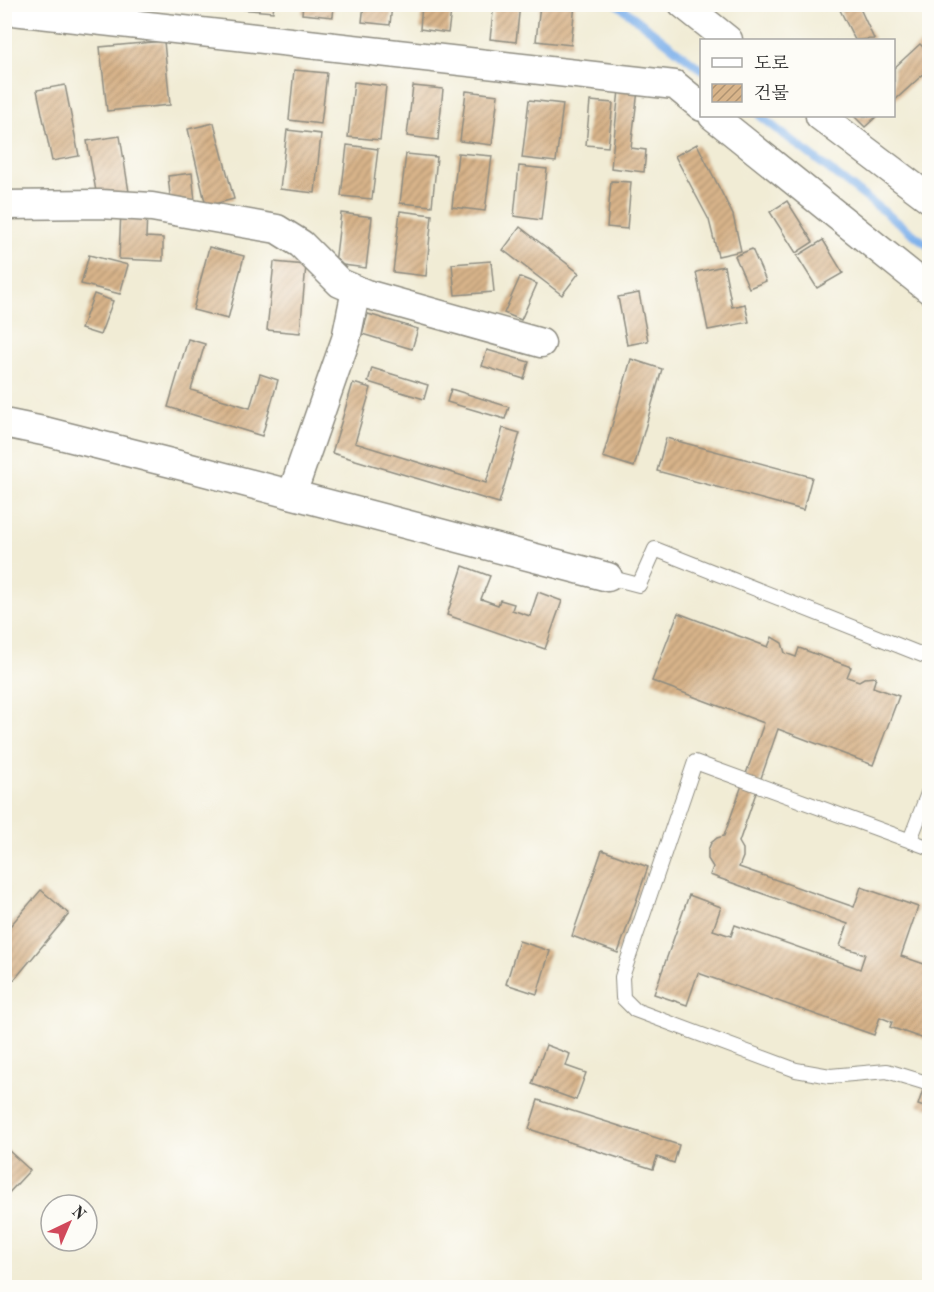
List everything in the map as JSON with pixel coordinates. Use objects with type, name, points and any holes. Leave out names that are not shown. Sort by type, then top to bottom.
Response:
[{"type":"street","points":[[683,4],[727,39]]},
{"type":"street","points":[[4,10],[675,86],[700,105]]},
{"type":"street","points":[[714,117],[930,290]]},
{"type":"street","points":[[821,117],[930,198]]},
{"type":"street","points":[[4,205],[100,204],[152,207],[277,229],[301,244],[340,283],[357,290],[541,343]]},
{"type":"street","points":[[292,494],[346,339],[357,290]]},
{"type":"street","points":[[4,423],[60,434],[608,577]]},
{"type":"lane","points":[[608,577],[639,585],[655,549],[930,658]]},
{"type":"lane","points":[[930,848],[695,762],[622,977],[623,998],[635,1010],[796,1070],[830,1076],[886,1071],[930,1084]]},
{"type":"lane","points":[[910,840],[930,788]]},
{"type":"building","points":[[240,4],[274,4],[273,12],[239,9]]},
{"type":"building","points":[[303,4],[334,4],[333,17],[302,14]]},
{"type":"building","points":[[364,4],[392,4],[390,25],[362,22]]},
{"type":"building","points":[[422,4],[452,4],[448,33],[420,29]]},
{"type":"building","points":[[494,4],[520,4],[516,42],[490,39]]},
{"type":"building","points":[[540,4],[575,4],[571,45],[536,41]]},
{"type":"building","points":[[837,4],[858,4],[874,39],[854,39]]},
{"type":"building","points":[[164,41],[170,105],[107,111],[100,47]]},
{"type":"building","points":[[920,44],[930,54],[930,68],[895,100],[895,67]]},
{"type":"building","points":[[294,70],[327,73],[321,124],[289,120]]},
{"type":"building","points":[[620,80],[639,82],[631,148],[646,150],[644,172],[611,168]]},
{"type":"building","points":[[354,82],[386,86],[380,140],[348,137]]},
{"type":"building","points":[[65,85],[79,156],[52,161],[37,90]]},
{"type":"building","points":[[413,86],[443,89],[438,140],[407,136]]},
{"type":"building","points":[[466,91],[498,95],[492,145],[460,141]]},
{"type":"building","points":[[529,100],[563,104],[556,162],[522,158]]},
{"type":"building","points":[[590,101],[613,103],[608,147],[586,145]]},
{"type":"building","points":[[855,117],[876,117],[865,127]]},
{"type":"building","points":[[214,123],[234,199],[206,206],[188,129]]},
{"type":"building","points":[[287,130],[321,134],[315,193],[280,189]]},
{"type":"building","points":[[120,136],[129,192],[97,197],[87,141]]},
{"type":"building","points":[[697,144],[733,215],[741,251],[718,256],[709,220],[675,156]]},
{"type":"building","points":[[347,145],[378,149],[372,199],[341,196]]},
{"type":"building","points":[[458,153],[492,156],[485,211],[452,207]]},
{"type":"building","points":[[406,154],[437,157],[432,206],[400,203]]},
{"type":"building","points":[[519,166],[547,169],[541,220],[514,216]]},
{"type":"building","points":[[192,173],[195,201],[171,204],[168,176]]},
{"type":"building","points":[[611,181],[631,182],[627,229],[607,227]]},
{"type":"building","points":[[787,201],[813,242],[796,253],[770,212]]},
{"type":"building","points":[[121,210],[147,211],[146,237],[163,238],[163,261],[119,259]]},
{"type":"building","points":[[400,211],[432,215],[426,276],[393,272]]},
{"type":"building","points":[[341,213],[372,217],[366,268],[335,264]]},
{"type":"building","points":[[520,227],[579,273],[562,295],[503,250]]},
{"type":"building","points":[[823,240],[843,273],[817,288],[797,256]]},
{"type":"building","points":[[209,247],[244,256],[228,319],[193,310]]},
{"type":"building","points":[[752,249],[766,281],[749,288],[735,256]]},
{"type":"building","points":[[89,255],[128,265],[120,294],[81,284]]},
{"type":"building","points":[[491,261],[494,292],[455,295],[452,264]]},
{"type":"building","points":[[274,262],[306,265],[300,333],[267,330]]},
{"type":"building","points":[[724,266],[732,307],[745,304],[749,322],[708,330],[696,272]]},
{"type":"building","points":[[520,277],[537,284],[521,320],[504,313]]},
{"type":"building","points":[[639,293],[648,341],[627,345],[618,297]]},
{"type":"building","points":[[94,294],[113,301],[100,335],[81,329]]},
{"type":"building","points":[[368,314],[418,329],[412,349],[362,334]]},
{"type":"building","points":[[188,339],[205,344],[191,390],[250,408],[260,374],[278,380],[262,436],[168,407]]},
{"type":"building","points":[[487,350],[529,362],[524,379],[482,366]]},
{"type":"building","points":[[631,359],[662,369],[634,467],[603,457]]},
{"type":"building","points":[[372,368],[428,385],[424,399],[368,382]]},
{"type":"building","points":[[353,383],[371,388],[355,443],[486,483],[503,428],[520,433],[499,503],[332,453]]},
{"type":"building","points":[[451,389],[509,407],[505,419],[447,402]]},
{"type":"building","points":[[666,438],[812,477],[803,510],[657,471]]},
{"type":"building","points":[[463,566],[490,576],[481,599],[498,605],[500,600],[514,604],[512,610],[530,616],[538,592],[562,601],[545,649],[447,615]]},
{"type":"building","points":[[678,613],[768,647],[772,637],[782,643],[785,653],[796,657],[799,648],[851,667],[847,677],[859,681],[876,677],[873,687],[899,696],[873,765],[778,729],[739,842],[743,849],[743,857],[739,867],[854,907],[861,887],[918,907],[901,956],[930,966],[930,1041],[890,1027],[892,1022],[880,1017],[874,1035],[698,973],[687,1005],[654,994],[689,895],[721,907],[713,930],[731,936],[735,925],[860,969],[865,954],[840,946],[848,924],[710,875],[713,867],[708,859],[708,850],[711,843],[724,836],[764,723],[652,681]]},
{"type":"building","points":[[602,850],[648,867],[618,953],[572,936]]},
{"type":"building","points":[[41,890],[69,914],[14,980],[4,972],[4,933]]},
{"type":"building","points":[[519,941],[550,951],[537,994],[506,984]]},
{"type":"building","points":[[546,1045],[570,1054],[566,1066],[586,1073],[576,1100],[532,1084]]},
{"type":"building","points":[[924,1087],[930,1089],[930,1109],[918,1105]]},
{"type":"building","points":[[538,1100],[679,1145],[674,1163],[657,1157],[653,1169],[529,1129]]},
{"type":"building","points":[[8,1150],[30,1170],[4,1198],[4,1154]]},
{"type":"waterway","points":[[617,4],[700,68]]},
{"type":"waterway","points":[[761,117],[930,247]]}]
